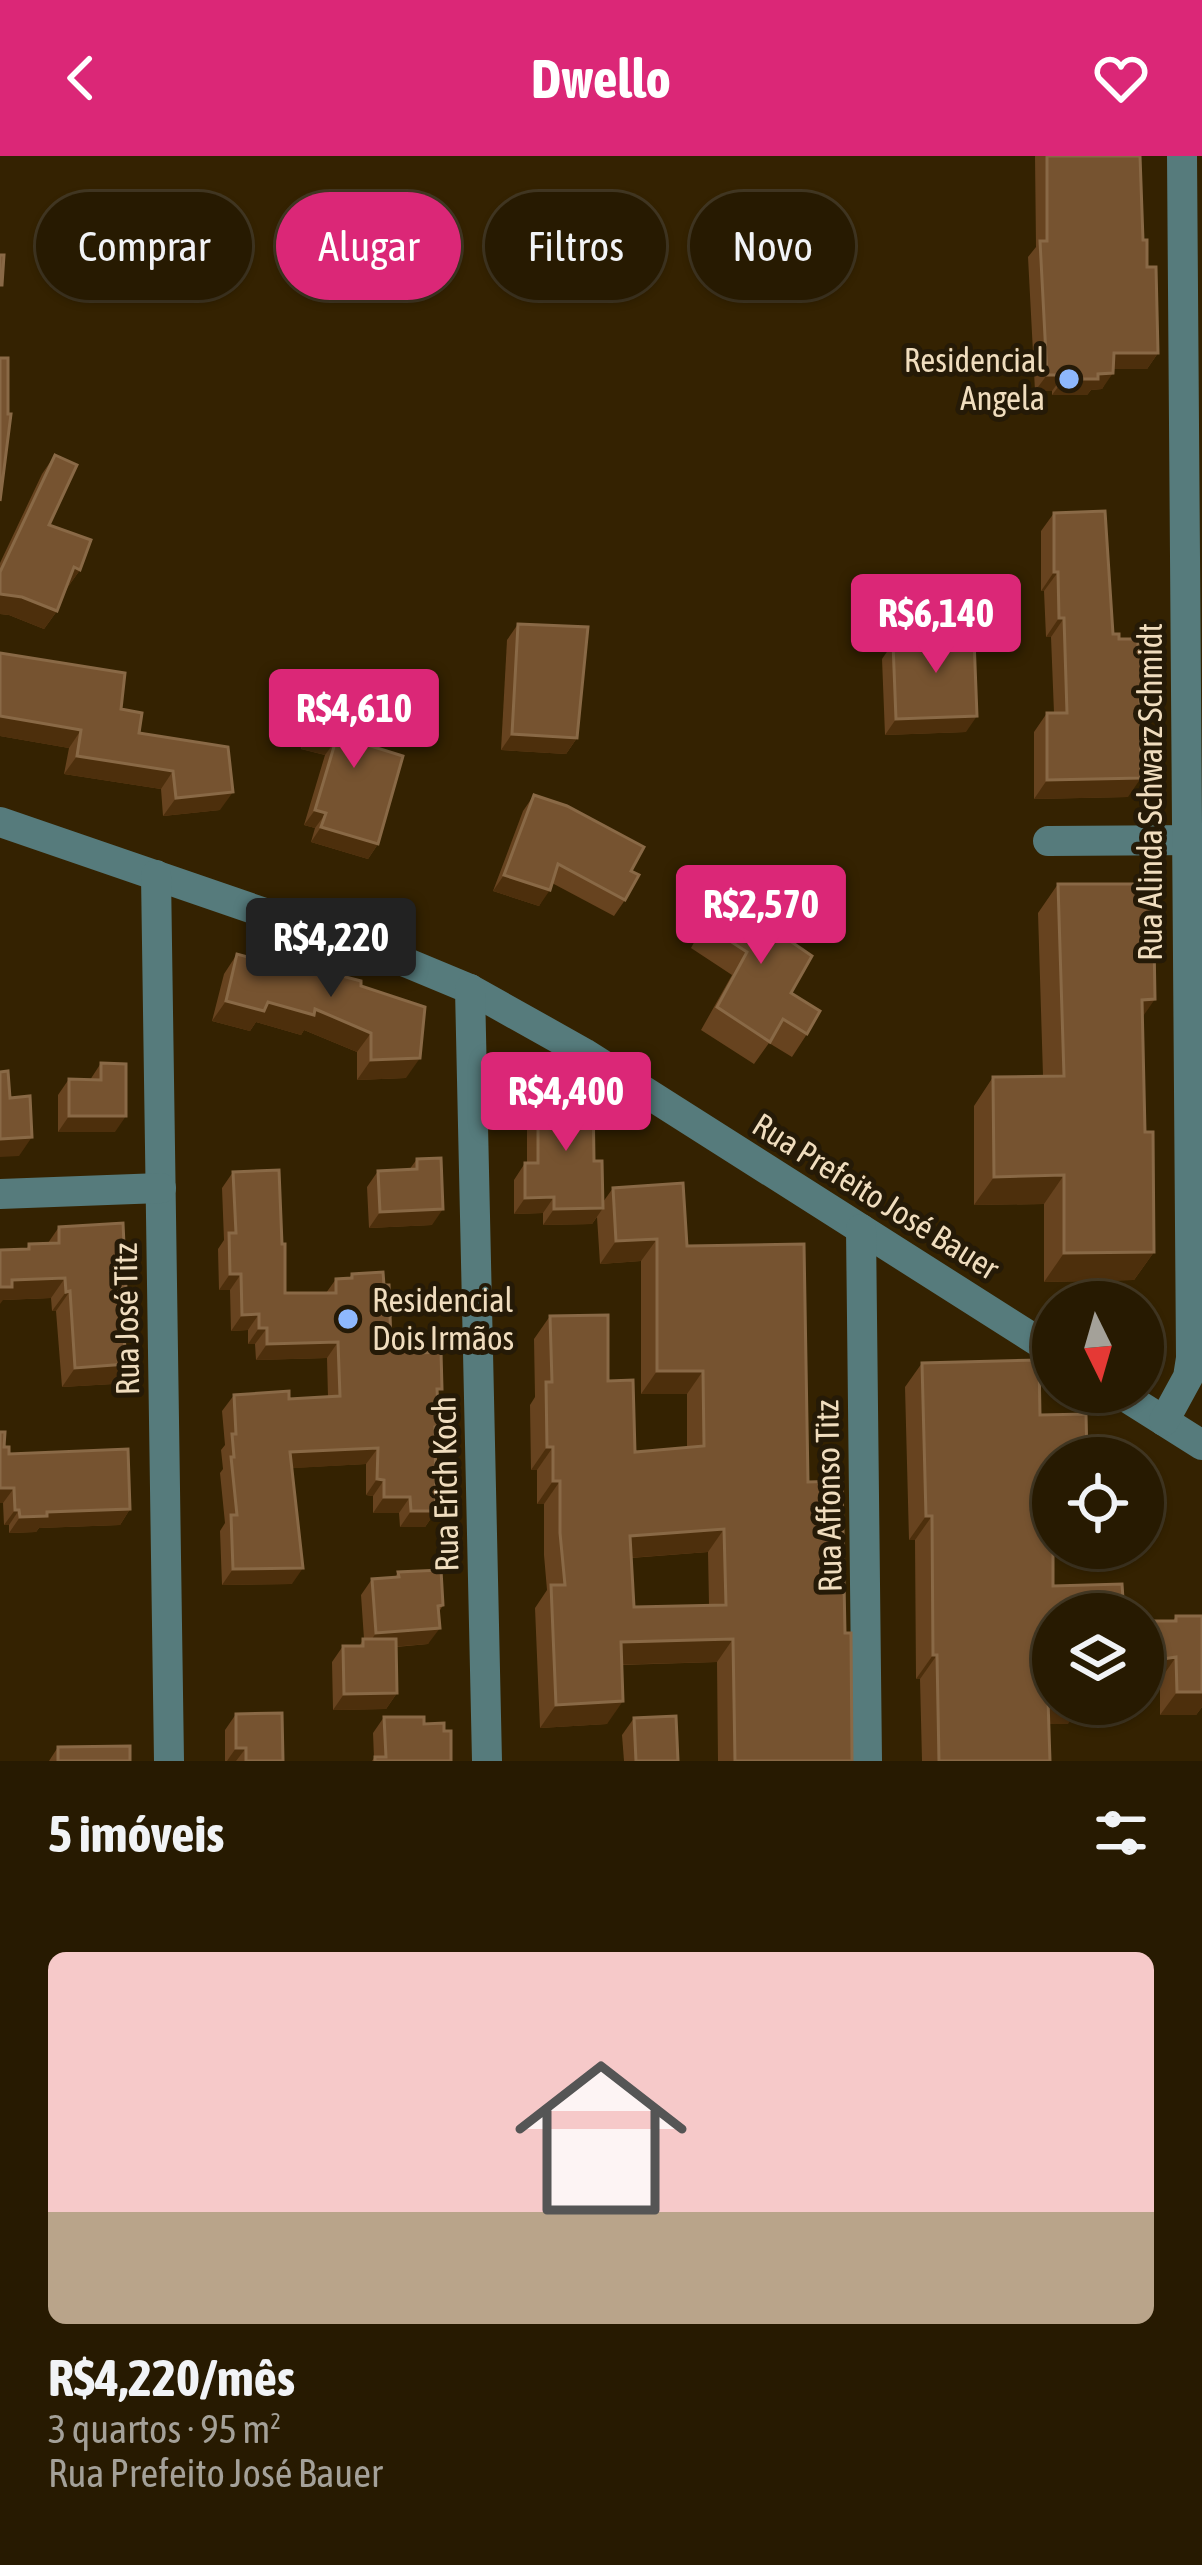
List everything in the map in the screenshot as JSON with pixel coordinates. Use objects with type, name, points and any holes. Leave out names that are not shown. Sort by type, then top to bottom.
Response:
[{"type":"street","name":"Rua Alinda Schwarz Schmidt","points":[[1164,1421],[1188,1377],[1191,1358],[1194,841],[1181,156]]},
{"type":"street","name":"Rua Prefeito José Bauer","points":[[0,822],[394,957],[470,989],[584,1053],[1032,1338]]},
{"type":"street","points":[[1048,841],[1194,841]]},
{"type":"street","name":"Rua José Titz","points":[[156,875],[169,1761]]},
{"type":"street","name":"Rua Erich Koch","points":[[470,989],[487,1761]]},
{"type":"street","points":[[0,1193],[160,1188]]},
{"type":"street","name":"Rua Affonso Titz","points":[[861,1229],[867,1761]]},
{"type":"street","points":[[1151,1413],[1202,1445]]},
{"type":"building","points":[[1047,156],[1140,156],[1143,240],[1147,240],[1147,267],[1156,267],[1158,353],[1114,353],[1113,373],[1098,374],[1098,379],[1047,375],[1040,241],[1047,241]]},
{"type":"building","points":[[0,358],[8,358],[11,414],[0,501]]},
{"type":"building","points":[[55,455],[77,465],[49,525],[91,540],[80,570],[74,567],[57,611],[0,594],[0,572]]},
{"type":"building","points":[[1105,511],[1113,634],[1119,634],[1119,639],[1138,639],[1138,649],[1145,649],[1146,688],[1140,688],[1141,778],[1047,780],[1047,713],[1067,713],[1064,618],[1059,618],[1058,572],[1054,572],[1054,513]]},
{"type":"building","points":[[518,624],[588,627],[577,738],[512,734]]},
{"type":"building","points":[[966,631],[966,640],[974,639],[977,716],[896,719],[893,643],[918,643],[917,632]]},
{"type":"building","points":[[0,653],[125,673],[121,709],[142,713],[139,733],[228,747],[233,792],[176,798],[173,771],[77,756],[81,730],[0,716]]},
{"type":"building","points":[[322,692],[370,703],[361,743],[403,756],[378,844],[321,827],[326,813],[315,810],[336,740],[312,734]]},
{"type":"building","points":[[534,795],[567,806],[644,847],[631,871],[639,875],[625,900],[558,864],[550,890],[504,875]]},
{"type":"building","points":[[732,880],[773,906],[764,923],[812,956],[791,993],[820,1011],[807,1034],[783,1019],[770,1042],[717,1007],[747,952],[707,926]]},
{"type":"building","points":[[1058,884],[1153,884],[1155,999],[1142,1000],[1145,1132],[1153,1132],[1154,1252],[1064,1253],[1064,1175],[994,1177],[993,1077],[1064,1076]]},
{"type":"building","points":[[310,942],[340,951],[334,974],[425,1007],[420,1058],[371,1060],[371,1033],[315,1009],[314,1015],[268,1002],[264,1011],[226,1001],[237,954],[299,971]]},
{"type":"building","points":[[101,1063],[126,1064],[126,1116],[69,1116],[69,1079],[101,1080]]},
{"type":"building","points":[[8,1071],[10,1098],[30,1096],[32,1137],[0,1139],[0,1072]]},
{"type":"building","points":[[538,1094],[593,1094],[594,1161],[602,1161],[603,1208],[554,1209],[554,1197],[525,1198],[525,1163],[538,1163]]},
{"type":"building","points":[[441,1158],[443,1209],[380,1212],[378,1171],[417,1169],[417,1159]]},
{"type":"building","points":[[279,1170],[285,1293],[336,1293],[336,1279],[383,1272],[384,1285],[389,1285],[391,1344],[420,1343],[420,1353],[441,1352],[442,1389],[437,1389],[439,1426],[435,1427],[436,1511],[411,1511],[410,1497],[384,1497],[384,1480],[377,1479],[378,1448],[290,1452],[303,1568],[233,1569],[231,1515],[237,1515],[231,1457],[232,1434],[236,1434],[234,1395],[289,1391],[289,1399],[340,1396],[338,1342],[267,1344],[267,1328],[259,1328],[259,1314],[242,1315],[241,1274],[230,1274],[229,1233],[236,1233],[233,1172]]},
{"type":"building","points":[[683,1183],[687,1246],[804,1244],[808,1482],[842,1481],[852,1761],[735,1761],[733,1639],[621,1642],[623,1701],[556,1705],[551,1585],[565,1585],[560,1481],[553,1481],[553,1447],[547,1447],[550,1316],[608,1315],[608,1381],[633,1380],[635,1452],[704,1446],[703,1371],[657,1371],[657,1239],[616,1241],[613,1188]],"holes":[[[724,1529],[726,1605],[634,1607],[630,1536]]]},
{"type":"building","points":[[123,1223],[126,1364],[75,1368],[65,1278],[12,1280],[12,1287],[0,1287],[0,1250],[59,1243],[59,1227]]},
{"type":"building","points":[[1032,1360],[1032,1413],[1086,1414],[1087,1437],[1032,1437],[1032,1569],[1053,1569],[1053,1586],[1122,1584],[1123,1593],[1032,1593],[1032,1725],[1049,1725],[1050,1761],[939,1761],[922,1363]]},
{"type":"building","points":[[0,1432],[5,1432],[4,1447],[9,1447],[9,1454],[128,1449],[130,1509],[20,1517],[14,1488],[0,1488]]},
{"type":"building","points":[[441,1570],[440,1628],[376,1633],[372,1579]]},
{"type":"building","points":[[1176,1616],[1202,1616],[1202,1692],[1177,1692],[1176,1657],[1164,1659],[1164,1621],[1176,1621]]},
{"type":"building","points":[[363,1639],[396,1639],[397,1693],[344,1694],[343,1646],[363,1646]]},
{"type":"building","points":[[282,1713],[283,1761],[246,1761],[246,1748],[236,1748],[236,1714]]},
{"type":"building","points":[[676,1716],[678,1761],[636,1761],[634,1718]]},
{"type":"building","points":[[384,1717],[424,1717],[424,1724],[444,1723],[444,1731],[451,1731],[451,1761],[375,1761],[375,1757],[386,1757]]},
{"type":"building","points":[[130,1746],[130,1761],[58,1761],[58,1747]]},
{"type":"place","name":"Residencial Angela","points":[[1069,379]]},
{"type":"place","name":"Residencial Dois Irmãos","points":[[348,1319]]}]
